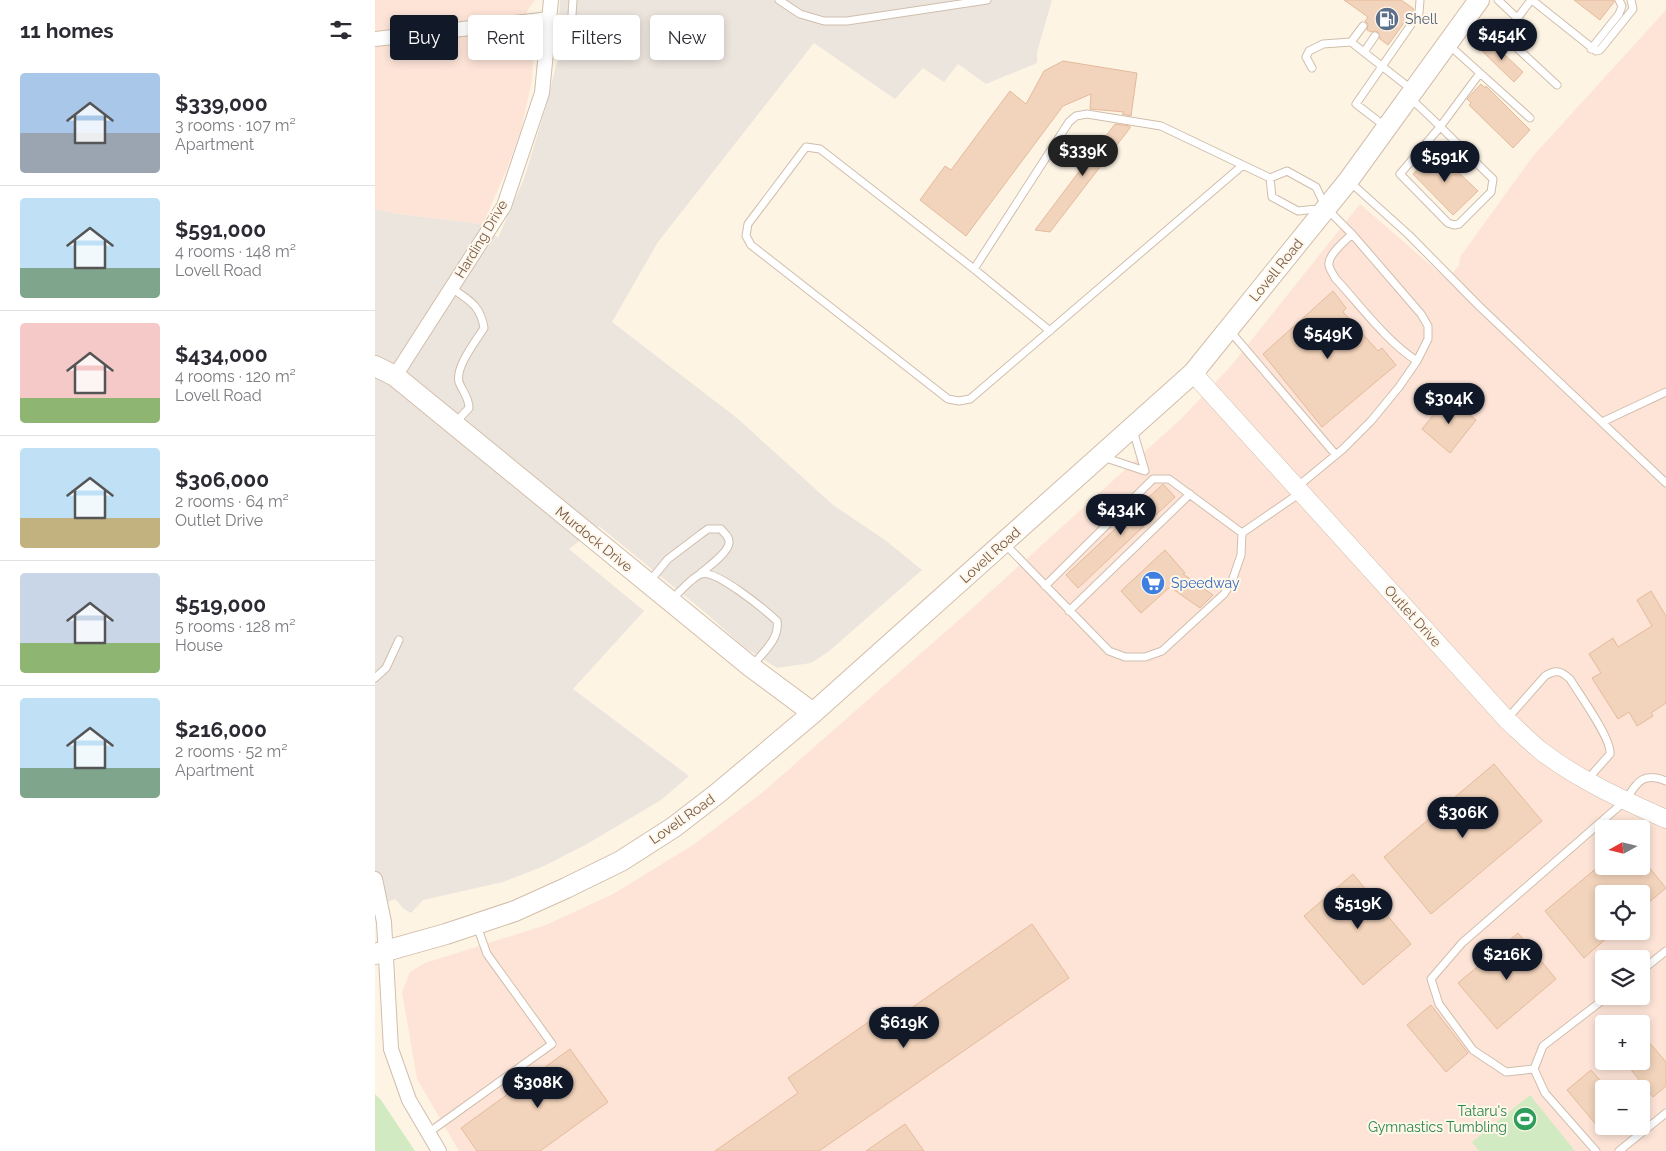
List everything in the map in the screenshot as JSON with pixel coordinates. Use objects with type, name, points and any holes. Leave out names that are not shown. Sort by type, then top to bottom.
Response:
[{"type":"main road","name":"Lovell Road","points":[[380,953],[515,911],[566,888],[628,856],[674,827],[718,794],[813,713],[1193,373],[1348,180],[1479,0]]},
{"type":"main road","name":"Murdock Drive","points":[[375,366],[395,376],[751,667],[813,713]]},
{"type":"street","name":"Harding Drive","points":[[395,376],[504,206],[542,93],[551,0]]},
{"type":"street","points":[[375,39],[549,20]]},
{"type":"street","name":"Outlet Drive","points":[[1193,373],[1507,720],[1542,751],[1587,780],[1625,801],[1666,819]]},
{"type":"street","points":[[375,879],[384,922],[380,953],[391,1049],[409,1100],[439,1151]]},
{"type":"lane","points":[[548,37],[561,36],[571,30],[573,0]]},
{"type":"lane","points":[[779,0],[799,14],[824,21],[847,21],[987,0]]},
{"type":"lane","points":[[1387,127],[1356,104],[1419,13],[1420,0]]},
{"type":"lane","points":[[1498,0],[1517,18]]},
{"type":"lane","points":[[1557,85],[1504,36],[1531,0],[1591,49],[1596,51],[1600,50],[1633,9],[1631,0]]},
{"type":"lane","points":[[1591,49],[1619,14],[1622,6],[1619,0]]},
{"type":"lane","points":[[1351,42],[1363,26]]},
{"type":"lane","points":[[1364,52],[1375,36]]},
{"type":"lane","points":[[1312,68],[1306,57],[1309,51],[1323,44],[1351,42],[1382,66],[1411,94],[1440,127],[1493,179],[1491,192],[1459,224],[1454,225],[1448,222],[1400,174],[1440,127],[1480,73]]},
{"type":"lane","points":[[1447,44],[1530,118]]},
{"type":"lane","points":[[974,269],[1069,122],[1077,116],[1087,114],[1161,126],[1270,178],[1287,171],[1316,187],[1325,208],[1352,234],[1421,314],[1428,326],[1428,339],[1417,361],[1399,387],[1371,421],[1334,457],[1298,490],[1242,533],[1241,555],[1232,581],[1223,594],[1162,651],[1145,657],[1125,657],[1109,651],[1004,543]]},
{"type":"lane","points":[[1050,331],[821,149],[806,147],[748,224],[747,236],[751,245],[948,399],[970,400],[1243,165]]},
{"type":"lane","points":[[1270,178],[1272,196],[1298,210],[1325,208]]},
{"type":"lane","points":[[1348,180],[1409,235],[1479,306],[1666,483]]},
{"type":"lane","points":[[1352,234],[1331,256],[1330,270],[1335,278],[1397,346],[1417,361]]},
{"type":"lane","points":[[452,288],[476,306],[482,315],[484,328],[460,367],[458,376],[469,401],[469,408],[454,424]]},
{"type":"lane","points":[[1229,329],[1334,457]]},
{"type":"lane","points":[[1602,422],[1666,392]]},
{"type":"lane","points":[[1132,427],[1145,471]]},
{"type":"lane","points":[[1100,456],[1145,471],[1153,479]]},
{"type":"lane","points":[[1045,586],[1153,479],[1169,479],[1242,533]]},
{"type":"lane","points":[[1069,611],[1190,494]]},
{"type":"lane","points":[[648,583],[668,559],[701,534],[708,529],[721,529],[728,537],[729,543],[725,551],[670,601]]},
{"type":"lane","points":[[699,575],[706,573],[714,576],[755,601],[777,621],[778,629],[772,642],[751,667]]},
{"type":"lane","points":[[375,678],[386,668],[399,640]]},
{"type":"lane","points":[[1507,720],[1545,676],[1551,672],[1562,672],[1570,679],[1606,737],[1611,749],[1610,754],[1587,780]]},
{"type":"lane","points":[[1534,1069],[1506,1072],[1473,1050],[1439,1004],[1431,980],[1461,943],[1625,801],[1640,780],[1649,777],[1666,781]]},
{"type":"lane","points":[[429,1133],[552,1044],[487,954],[477,924]]},
{"type":"lane","points":[[1650,964],[1666,951]]},
{"type":"lane","points":[[1596,1005],[1543,1046],[1534,1069],[1545,1093],[1596,1151]]},
{"type":"lane","points":[[1619,1151],[1666,1112]]},
{"type":"shaded area","points":[[375,0],[535,0],[526,15],[468,15],[468,60],[533,60],[532,80],[521,130],[483,224],[397,214],[375,209]]},
{"type":"shaded area","points":[[560,0],[1052,0],[1037,52],[1037,63],[986,84],[958,64],[944,82],[923,68],[895,99],[814,43],[658,242],[612,322],[737,418],[833,505],[885,540],[922,570],[828,652],[811,663],[777,668],[744,647],[707,614],[599,526],[569,549],[644,611],[573,689],[689,776],[661,800],[587,844],[544,866],[503,882],[423,900],[411,913],[404,909],[395,899],[375,907],[375,209],[397,214],[483,224],[498,238],[524,179],[545,110],[557,60],[640,60],[640,15],[559,15]]},
{"type":"shaded area","points":[[1666,10],[1666,1151],[459,1151],[417,1079],[402,992],[410,972],[425,963],[546,925],[613,894],[693,845],[763,792],[968,612],[1182,418],[1230,367],[1360,204],[1448,280],[1459,265],[1460,257],[1533,156]]},
{"type":"green space","points":[[375,1094],[381,1100],[415,1151],[375,1151]]},
{"type":"green space","name":"Tataru's Gymnastics Tumbling","points":[[1530,1095],[1575,1151],[1479,1151],[1472,1142]]},
{"type":"building","name":"Shell","points":[[1344,0],[1401,0],[1414,9],[1388,45],[1380,39],[1378,32],[1367,30],[1368,24],[1365,21],[1368,17]]},
{"type":"building","points":[[1574,0],[1614,0],[1614,2],[1600,20]]},
{"type":"building","points":[[1489,40],[1523,72],[1514,82],[1480,49]]},
{"type":"building","points":[[1063,61],[1137,73],[1131,116],[1122,114],[1124,112],[1090,109],[1091,94],[1063,106],[966,236],[920,200],[945,166],[951,170],[1010,91],[1026,104],[1044,71]]},
{"type":"building","points":[[1481,84],[1485,88],[1486,86],[1530,130],[1513,148],[1469,105],[1471,103],[1467,99]]},
{"type":"building","points":[[1115,124],[1130,126],[1130,128],[1050,232],[1035,230]]},
{"type":"building","points":[[1436,151],[1478,191],[1453,215],[1413,174]]},
{"type":"building","points":[[1333,291],[1346,308],[1343,312],[1378,351],[1382,348],[1396,365],[1322,427],[1263,354]]},
{"type":"building","points":[[1448,397],[1476,420],[1450,453],[1422,429]]},
{"type":"building","points":[[1163,484],[1175,497],[1078,588],[1066,575]]},
{"type":"building","points":[[1165,550],[1185,573],[1183,574],[1213,595],[1200,608],[1170,587],[1141,613],[1121,591]]},
{"type":"building","points":[[1651,591],[1666,616],[1666,703],[1651,713],[1653,716],[1637,726],[1629,712],[1618,719],[1592,678],[1601,673],[1589,654],[1613,638],[1618,647],[1652,626],[1637,600]]},
{"type":"building","points":[[1494,764],[1542,821],[1431,914],[1384,857]]},
{"type":"building","points":[[1650,868],[1666,888],[1650,901],[1650,885],[1595,885],[1595,940],[1605,940],[1584,958],[1545,911],[1595,869],[1595,875],[1650,875]]},
{"type":"building","points":[[1353,874],[1411,944],[1363,985],[1304,916]]},
{"type":"building","points":[[1032,924],[1069,978],[819,1151],[715,1151],[798,1093],[788,1078],[880,1014],[887,1025]]},
{"type":"building","points":[[1518,933],[1556,979],[1497,1029],[1458,983]]},
{"type":"building","points":[[1431,1005],[1468,1053],[1446,1072],[1407,1025]]},
{"type":"building","points":[[1650,1043],[1666,1062],[1666,1086],[1653,1097],[1650,1093],[1650,1080],[1639,1080],[1631,1070],[1650,1070]]},
{"type":"building","points":[[570,1049],[608,1102],[540,1151],[477,1151],[461,1128]]},
{"type":"building","points":[[1591,1070],[1600,1080],[1595,1080],[1595,1123],[1567,1090]]},
{"type":"building","points":[[905,1124],[924,1151],[866,1151]]},
{"type":"place","name":"Shell","points":[[1387,19]]},
{"type":"place","name":"Speedway","points":[[1153,583]]},
{"type":"place","name":"Tataru's Gymnastics Tumbling","points":[[1525,1119]]}]
